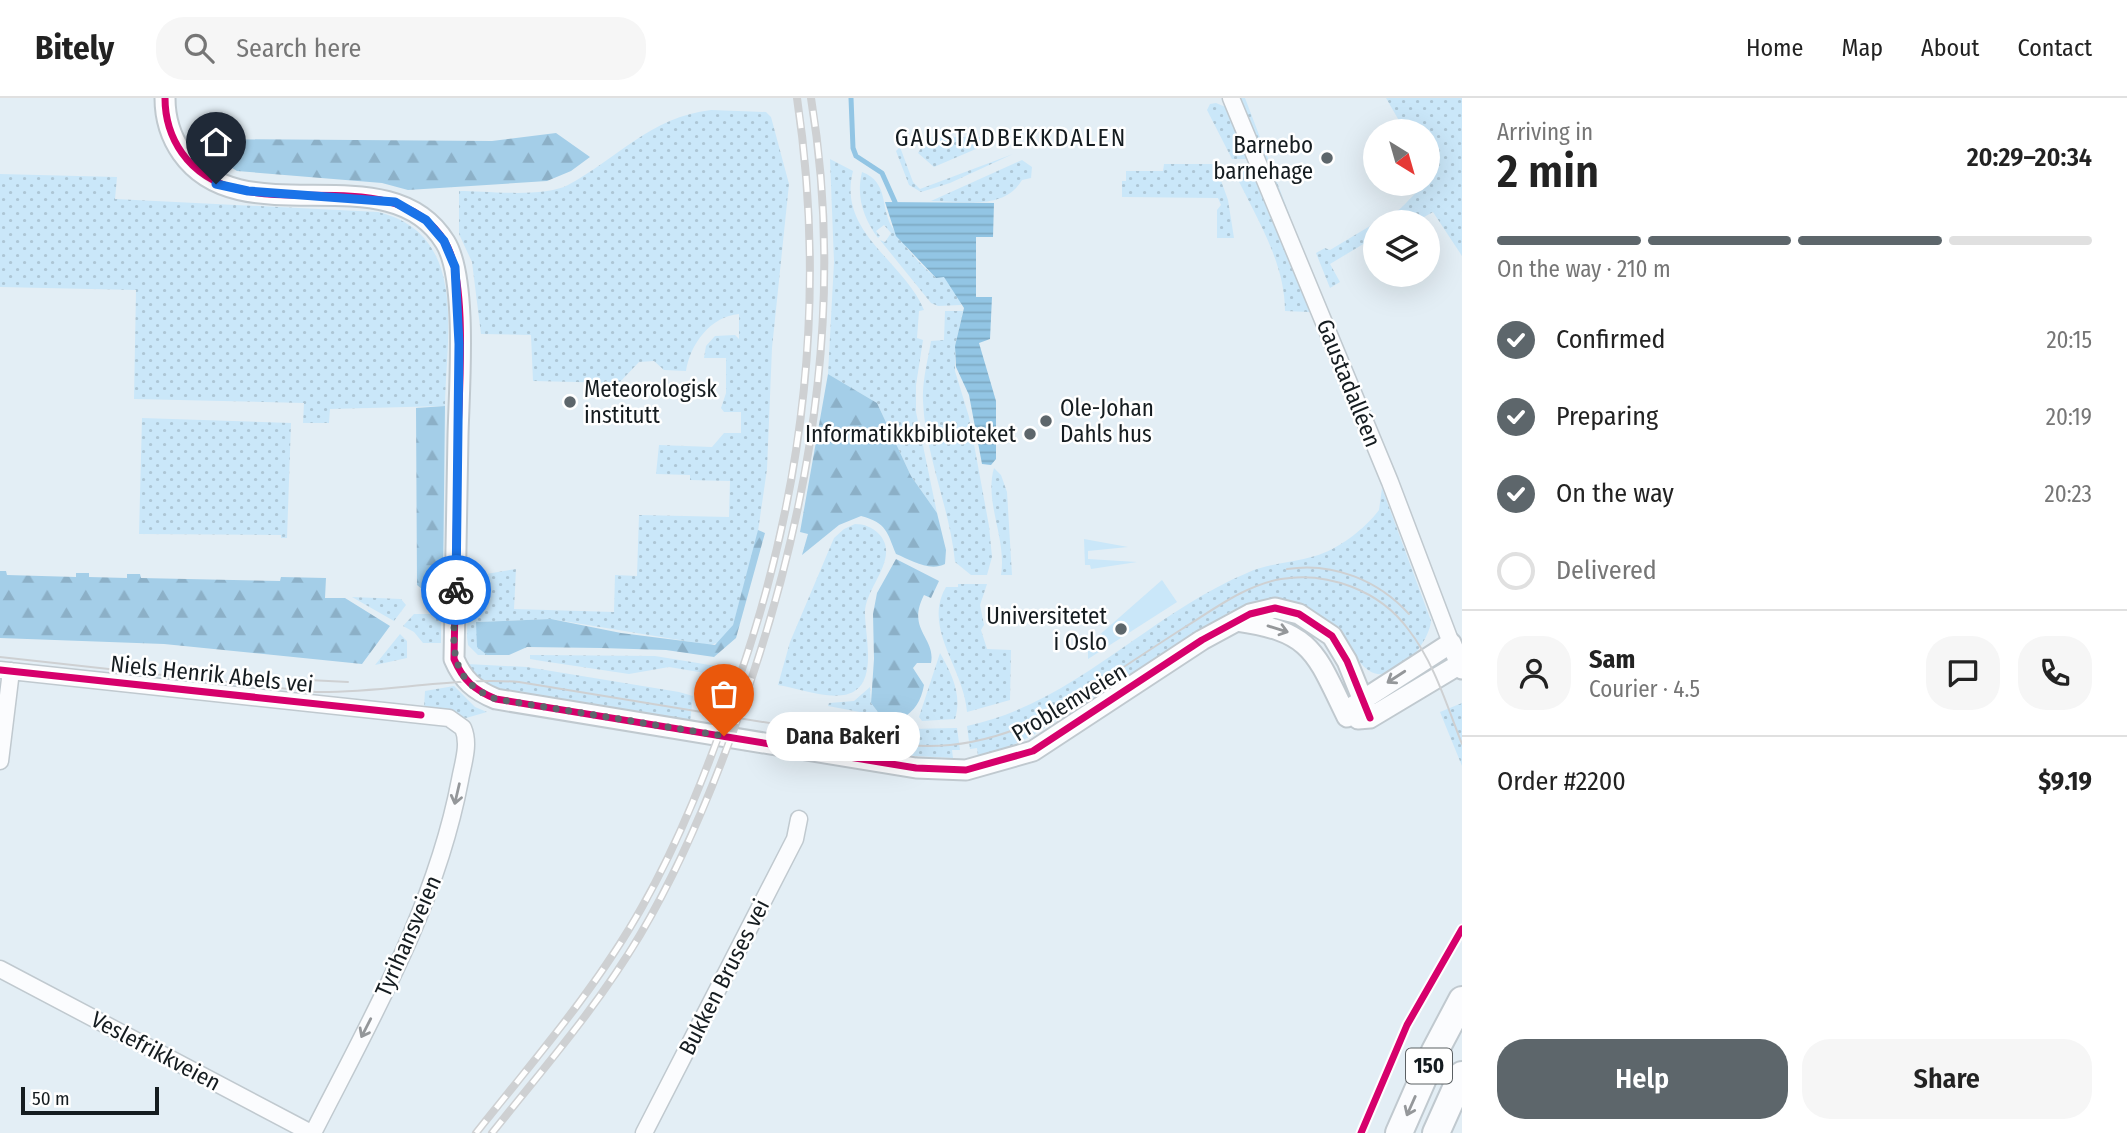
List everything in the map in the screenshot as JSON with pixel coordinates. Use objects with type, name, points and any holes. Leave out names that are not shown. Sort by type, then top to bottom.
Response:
[{"type":"highway","name":"150","points":[[1399,1133],[1435,1051],[1462,1000]]},
{"type":"highway","name":"150","points":[[1436,1133],[1462,1075]]},
{"type":"street","name":"Problemveien","points":[[165,98],[167,121],[176,143],[191,165],[216,184],[248,191],[395,202],[426,220],[448,248],[455,267],[459,344],[454,659],[465,680],[477,692],[496,699],[703,731],[746,741],[916,768],[966,770],[1018,757],[1047,744],[1236,621],[1264,609],[1275,608],[1313,621],[1332,636],[1343,651],[1370,718]]},
{"type":"street","name":"Gaustadalléen","points":[[1231,98],[1390,482],[1461,666]]},
{"type":"street","points":[[1236,621],[1278,628],[1307,645],[1320,662],[1347,717]]},
{"type":"street","points":[[1347,717],[1353,706],[1362,699],[1451,643]]},
{"type":"street","points":[[1347,717],[1370,718],[1461,666]]},
{"type":"street","points":[[0,761],[5,671]]},
{"type":"street","name":"Niels Henrik Abels vei","points":[[5,671],[449,718],[463,727]]},
{"type":"street","name":"Tyrihansveien","points":[[312,1133],[399,962],[430,891],[458,788],[467,743],[463,727]]},
{"type":"street","name":"Bukken Bruses vei","points":[[644,1133],[795,839],[799,819]]},
{"type":"street","name":"Veslefrikkveien","points":[[0,968],[312,1133]]},
{"type":"shaded area","points":[[1239,98],[1245,98],[1291,219],[1289,218]]},
{"type":"shaded area","points":[[1386,98],[1462,98],[1462,256],[1440,223],[1440,210],[1397,210],[1413,196],[1440,196],[1440,119],[1398,119]]},
{"type":"shaded area","points":[[1216,103],[1228,108],[1248,159],[1232,159],[1207,110],[1210,104]]},
{"type":"shaded area","points":[[711,110],[766,112],[771,117],[789,184],[772,348],[767,469],[757,538],[733,625],[720,642],[710,645],[551,619],[476,622],[487,655],[478,655],[468,645],[468,588],[486,574],[516,569],[514,609],[614,612],[615,575],[637,576],[639,515],[729,517],[730,481],[690,480],[690,475],[656,474],[659,445],[712,447],[724,433],[741,433],[741,412],[724,412],[721,408],[726,393],[726,358],[704,358],[706,346],[715,336],[735,335],[739,339],[739,314],[719,320],[704,333],[692,351],[686,371],[664,370],[654,361],[639,362],[619,383],[533,381],[531,335],[481,334],[472,262],[459,234],[459,191],[530,193],[557,189],[586,175],[652,130],[689,114]]},
{"type":"shaded area","points":[[928,137],[992,137],[992,142],[934,167],[918,153]]},
{"type":"shaded area","points":[[900,147],[913,182],[920,189],[1013,154],[950,183],[921,192],[909,185],[896,151]]},
{"type":"shaded area","points":[[830,159],[853,171],[851,193],[855,212],[863,229],[915,293],[924,310],[919,311],[917,338],[923,340],[916,385],[916,412],[937,513],[911,476],[877,403],[828,374],[834,262]]},
{"type":"shaded area","points":[[1022,160],[1032,167],[1031,178],[1022,180],[1005,196],[969,203],[931,201]]},
{"type":"shaded area","points":[[1164,164],[1215,164],[1228,200],[1234,238],[1217,238],[1217,210],[1221,205],[1218,198],[1122,197],[1122,181],[1126,181],[1126,171],[1163,171]]},
{"type":"shaded area","points":[[1231,165],[1248,165],[1252,168],[1310,312],[1285,311],[1280,273],[1273,254]]},
{"type":"shaded area","points":[[862,172],[876,182],[888,219],[902,241],[936,278],[944,276],[962,301],[961,305],[938,306],[931,303],[880,240],[885,242],[891,233],[884,225],[876,231],[880,236],[878,238],[868,223],[860,198]]},
{"type":"shaded area","points":[[0,174],[117,177],[115,199],[378,212],[407,224],[427,241],[439,264],[446,290],[448,348],[445,406],[330,409],[329,423],[303,423],[304,403],[134,399],[136,290],[0,287]]},
{"type":"shaded area","points":[[885,202],[994,203],[993,237],[976,237],[976,297],[992,297],[990,339],[979,343],[996,401],[996,459],[991,465],[982,464],[969,395],[956,367],[955,346],[964,308],[944,277],[936,278],[896,236]]},
{"type":"shaded area","points":[[1363,230],[1363,244],[1330,264],[1340,282],[1330,288],[1316,253],[1325,248],[1330,250]]},
{"type":"shaded area","points":[[945,311],[963,311],[955,346],[955,371],[969,417],[989,526],[992,557],[987,575],[971,575],[955,562],[928,441],[924,378],[931,341],[944,340]]},
{"type":"shaded area","points":[[142,418],[291,423],[287,538],[281,538],[281,535],[139,534]]},
{"type":"shaded area","points":[[994,468],[1001,475],[1007,492],[1012,575],[1001,575],[1001,548],[992,494]]},
{"type":"shaded area","points":[[1382,488],[1431,621],[1424,641],[1417,651],[1398,668],[1378,674],[1368,670],[1341,636],[1260,602],[1233,610],[1033,735],[1011,746],[978,756],[977,748],[970,749],[967,726],[1005,715],[1042,699],[1211,590],[1255,570],[1315,556],[1341,544],[1379,510]]},
{"type":"shaded area","points":[[855,524],[874,529],[885,543],[886,553],[865,613],[868,665],[862,684],[856,690],[839,696],[778,685],[790,642],[834,538]]},
{"type":"shaded area","points":[[1084,539],[1128,547],[1088,551],[1088,559],[1137,562],[1091,569],[1090,565],[1085,565]]},
{"type":"shaded area","points":[[1162,580],[1177,602],[1088,659],[1088,645]]},
{"type":"shaded area","points":[[958,584],[987,584],[980,605],[984,625],[981,630],[987,649],[1011,650],[1010,700],[967,712],[959,680],[941,633],[939,618],[940,602],[946,587],[958,587]]},
{"type":"shaded area","points":[[352,597],[401,599],[406,605],[394,621]]},
{"type":"shaded area","points":[[414,614],[434,614],[441,618],[441,643],[423,643],[414,632],[403,626]]},
{"type":"shaded area","points":[[400,634],[407,641],[407,658],[375,665]]},
{"type":"shaded area","points":[[940,653],[957,694],[955,719],[922,721],[919,717]]},
{"type":"shaded area","points":[[530,655],[655,656],[716,666],[711,674],[669,667],[629,674],[530,659]]},
{"type":"shaded area","points":[[467,664],[527,667],[679,692],[693,696],[690,722],[506,691],[482,681]]},
{"type":"shaded area","points":[[454,686],[475,707],[487,712],[466,718],[424,708],[425,691]]},
{"type":"shaded area","points":[[870,687],[871,703],[881,716],[828,706],[829,703],[854,701]]},
{"type":"shaded area","points":[[1462,703],[1462,766],[1440,712]]},
{"type":"shaded area","points":[[825,718],[909,729],[957,728],[960,750],[952,750],[953,758],[915,756],[821,742]]},
{"type":"green space","points":[[556,133],[590,157],[571,171],[547,181],[408,190],[382,183],[237,171],[214,157],[200,139],[492,141]]},
{"type":"green space","points":[[828,374],[877,403],[911,476],[937,513],[946,550],[945,564],[926,566],[896,554],[885,529],[861,516],[839,525],[802,555],[808,534],[800,532]]},
{"type":"green space","points":[[445,406],[443,584],[437,591],[427,593],[417,585],[416,408]]},
{"type":"green space","points":[[758,530],[765,533],[736,638],[714,657],[666,650],[527,647],[509,655],[487,655],[477,647],[476,622],[551,619],[621,633],[715,645],[733,625]]},
{"type":"green space","points":[[896,559],[939,581],[931,598],[924,595],[918,617],[929,646],[931,663],[917,663],[913,668],[924,685],[923,691],[914,709],[901,719],[881,716],[871,703],[873,614],[877,593]]},
{"type":"green space","points":[[0,571],[6,571],[7,575],[76,577],[76,573],[89,573],[89,577],[127,578],[127,574],[140,574],[141,578],[280,581],[281,577],[326,578],[325,598],[345,598],[390,626],[362,664],[164,644],[0,638]]},
{"type":"waterway","points":[[851,98],[853,148],[856,156],[882,173],[895,202]]},
{"type":"tram line","points":[[1287,569],[1321,568],[1354,576],[1383,592],[1409,614]]},
{"type":"tram line","points":[[0,657],[316,692],[468,682],[519,682],[897,744],[930,746],[977,741],[1024,726],[1084,692],[1242,592],[1281,579],[1317,578],[1334,581],[1368,594],[1383,604],[1408,629],[1439,685],[1462,744]]},
{"type":"tram line","points":[[289,679],[348,682]]},
{"type":"railway","points":[[476,1133],[585,995],[642,907],[682,828],[735,690],[758,618],[778,545],[803,398],[810,248],[806,173],[797,98]]},
{"type":"railway","points":[[492,1133],[588,1012],[624,961],[654,910],[704,806],[761,650],[783,573],[800,495],[814,416],[822,337],[824,257],[821,178],[811,98]]},
{"type":"cycle path","points":[[165,98],[166,113],[174,140],[182,153],[208,177],[241,190],[277,195],[353,196],[389,202],[420,216],[445,242],[457,281],[461,335],[454,659],[465,679],[488,696],[916,768],[966,770],[1033,751],[1202,640],[1250,614],[1275,608],[1299,614],[1332,636],[1347,661],[1370,718]]},
{"type":"cycle path","points":[[0,670],[421,715]]},
{"type":"cycle path","points":[[1361,1133],[1407,1025],[1462,929]]},
{"type":"way so far","points":[[456,590],[454,659],[465,680],[477,692],[496,699],[724,736]]},
{"type":"place","name":"Barnebo barnehage","points":[[1327,158]]},
{"type":"place","name":"Meteorologisk institutt","points":[[570,402]]},
{"type":"place","name":"Ole-Johan Dahls hus","points":[[1046,421]]},
{"type":"place","name":"Informatikkbiblioteket","points":[[1030,434]]},
{"type":"place","name":"Universitetet i Oslo","points":[[1121,629]]},
{"type":"place","name":"Dana Bakeri","points":[[724,736]]},
{"type":"district","name":"GAUSTADBEKKDALEN","points":[[1011,138]]},
{"type":"route","points":[[216,184],[248,191],[371,198],[395,202],[426,220],[441,235],[455,267],[459,344],[456,590]]}]
